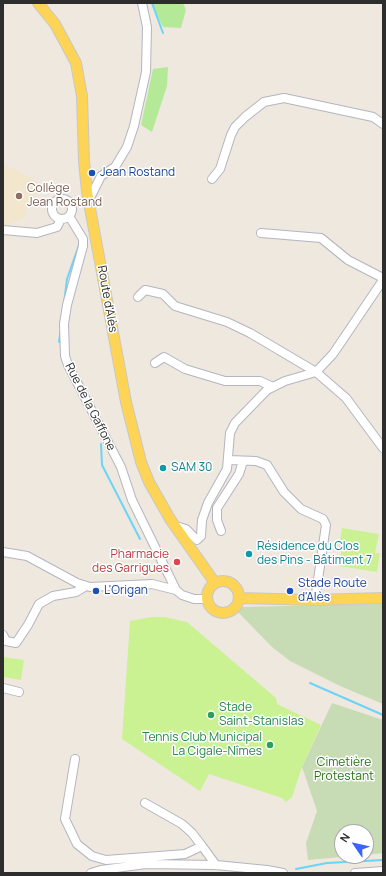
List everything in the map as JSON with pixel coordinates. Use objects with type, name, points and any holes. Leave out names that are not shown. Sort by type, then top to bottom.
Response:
[{"type":"main road","name":"Route d'Alès","points":[[38,3],[55,24],[76,63],[82,96],[84,161],[92,220],[126,402],[138,452],[152,488],[215,583]]},
{"type":"main road","points":[[220,581],[229,582],[237,589],[239,598],[232,610],[223,613],[214,610],[207,599],[209,590],[215,583],[220,581]]},
{"type":"main road","points":[[239,598],[315,600],[383,598]]},
{"type":"street","points":[[89,200],[101,176],[115,167],[127,147],[134,126],[146,72],[147,27],[142,3]]},
{"type":"street","points":[[212,179],[220,170],[235,126],[264,102],[284,98],[372,117],[383,124]]},
{"type":"street","name":"Rue de la Gaffone","points":[[3,230],[37,233],[57,227],[65,217],[83,239],[83,246],[67,305],[64,330],[65,356],[68,365],[121,467],[132,500],[176,590]]},
{"type":"street","points":[[176,526],[186,529],[197,540],[201,536],[202,520],[208,503],[227,469],[229,460],[230,433],[235,423],[267,390],[285,381],[316,372],[333,354],[383,279],[348,260],[321,238],[261,233]]},
{"type":"street","points":[[138,297],[145,290],[163,294],[175,306],[227,322],[250,333],[316,372],[346,398],[383,448]]},
{"type":"street","points":[[155,363],[164,358],[186,369],[225,381],[260,381],[273,387]]},
{"type":"street","points":[[229,460],[256,461],[267,465],[284,492],[301,509],[323,519],[326,525],[315,600]]},
{"type":"street","points":[[222,531],[217,520],[217,508],[239,474],[243,460]]},
{"type":"street","points":[[3,552],[27,556],[86,586],[106,587],[152,584],[176,590],[182,596],[194,599],[207,599]]},
{"type":"street","points":[[3,635],[6,641],[16,644],[28,626],[39,604],[54,596],[76,592],[86,586]]},
{"type":"street","points":[[3,688],[20,692]]},
{"type":"street","points":[[76,759],[65,818],[77,844],[92,856],[106,860],[185,854],[202,846]]},
{"type":"street","points":[[146,804],[182,824],[192,833],[216,865]]},
{"type":"street","points":[[91,873],[101,870],[146,864],[216,865],[283,873]]},
{"type":"street","points":[[355,873],[382,871]]},
{"type":"shaded area","name":"Collège Jean Rostand","points":[[3,164],[32,178],[42,187],[32,201],[27,201],[25,217],[6,226],[3,225]]},
{"type":"green space","points":[[151,3],[183,3],[186,10],[181,28],[163,27]]},
{"type":"green space","points":[[168,67],[167,86],[152,132],[141,125],[153,69]]},
{"type":"green space","points":[[342,528],[379,534],[375,553],[380,553],[377,572],[339,566],[342,547],[339,547]]},
{"type":"green space","points":[[383,604],[383,704],[340,686],[290,661],[272,647],[238,612],[240,607]]},
{"type":"green space","name":"Stade Saint-Stanislas","points":[[152,617],[164,617],[187,622],[276,698],[277,704],[321,725],[302,767],[292,797],[286,802],[282,798],[209,774],[200,791],[122,739],[130,621]]},
{"type":"green space","points":[[3,657],[24,660],[21,680],[3,677]]},
{"type":"green space","name":"Cimetière Protestant","points":[[332,703],[383,720],[383,853],[374,854],[374,824],[334,824],[334,858],[308,860],[306,843],[317,811],[302,767]]},
{"type":"waterway","points":[[152,3],[163,33]]},
{"type":"waterway","points":[[64,303],[67,279],[79,245]]},
{"type":"waterway","points":[[59,342],[61,329]]},
{"type":"waterway","points":[[101,444],[102,465],[140,539]]},
{"type":"waterway","points":[[310,683],[383,715]]},
{"type":"waterway","points":[[296,869],[327,863],[383,860]]},
{"type":"place","name":"Jean Rostand","points":[[92,173]]},
{"type":"place","name":"Collège Jean Rostand","points":[[19,196]]},
{"type":"place","name":"SAM 30","points":[[163,468]]},
{"type":"place","name":"Résidence du Clos des Pins - Bâtiment 7","points":[[249,554]]},
{"type":"place","name":"Pharmacie des Garrigues","points":[[177,562]]},
{"type":"place","name":"L'Origan","points":[[96,591]]},
{"type":"place","name":"Stade Route d'Alès","points":[[290,591]]},
{"type":"place","name":"Stade Saint-Stanislas","points":[[211,715]]},
{"type":"place","name":"Tennis Club Municipal La Cigale-Nîmes","points":[[270,745]]}]
